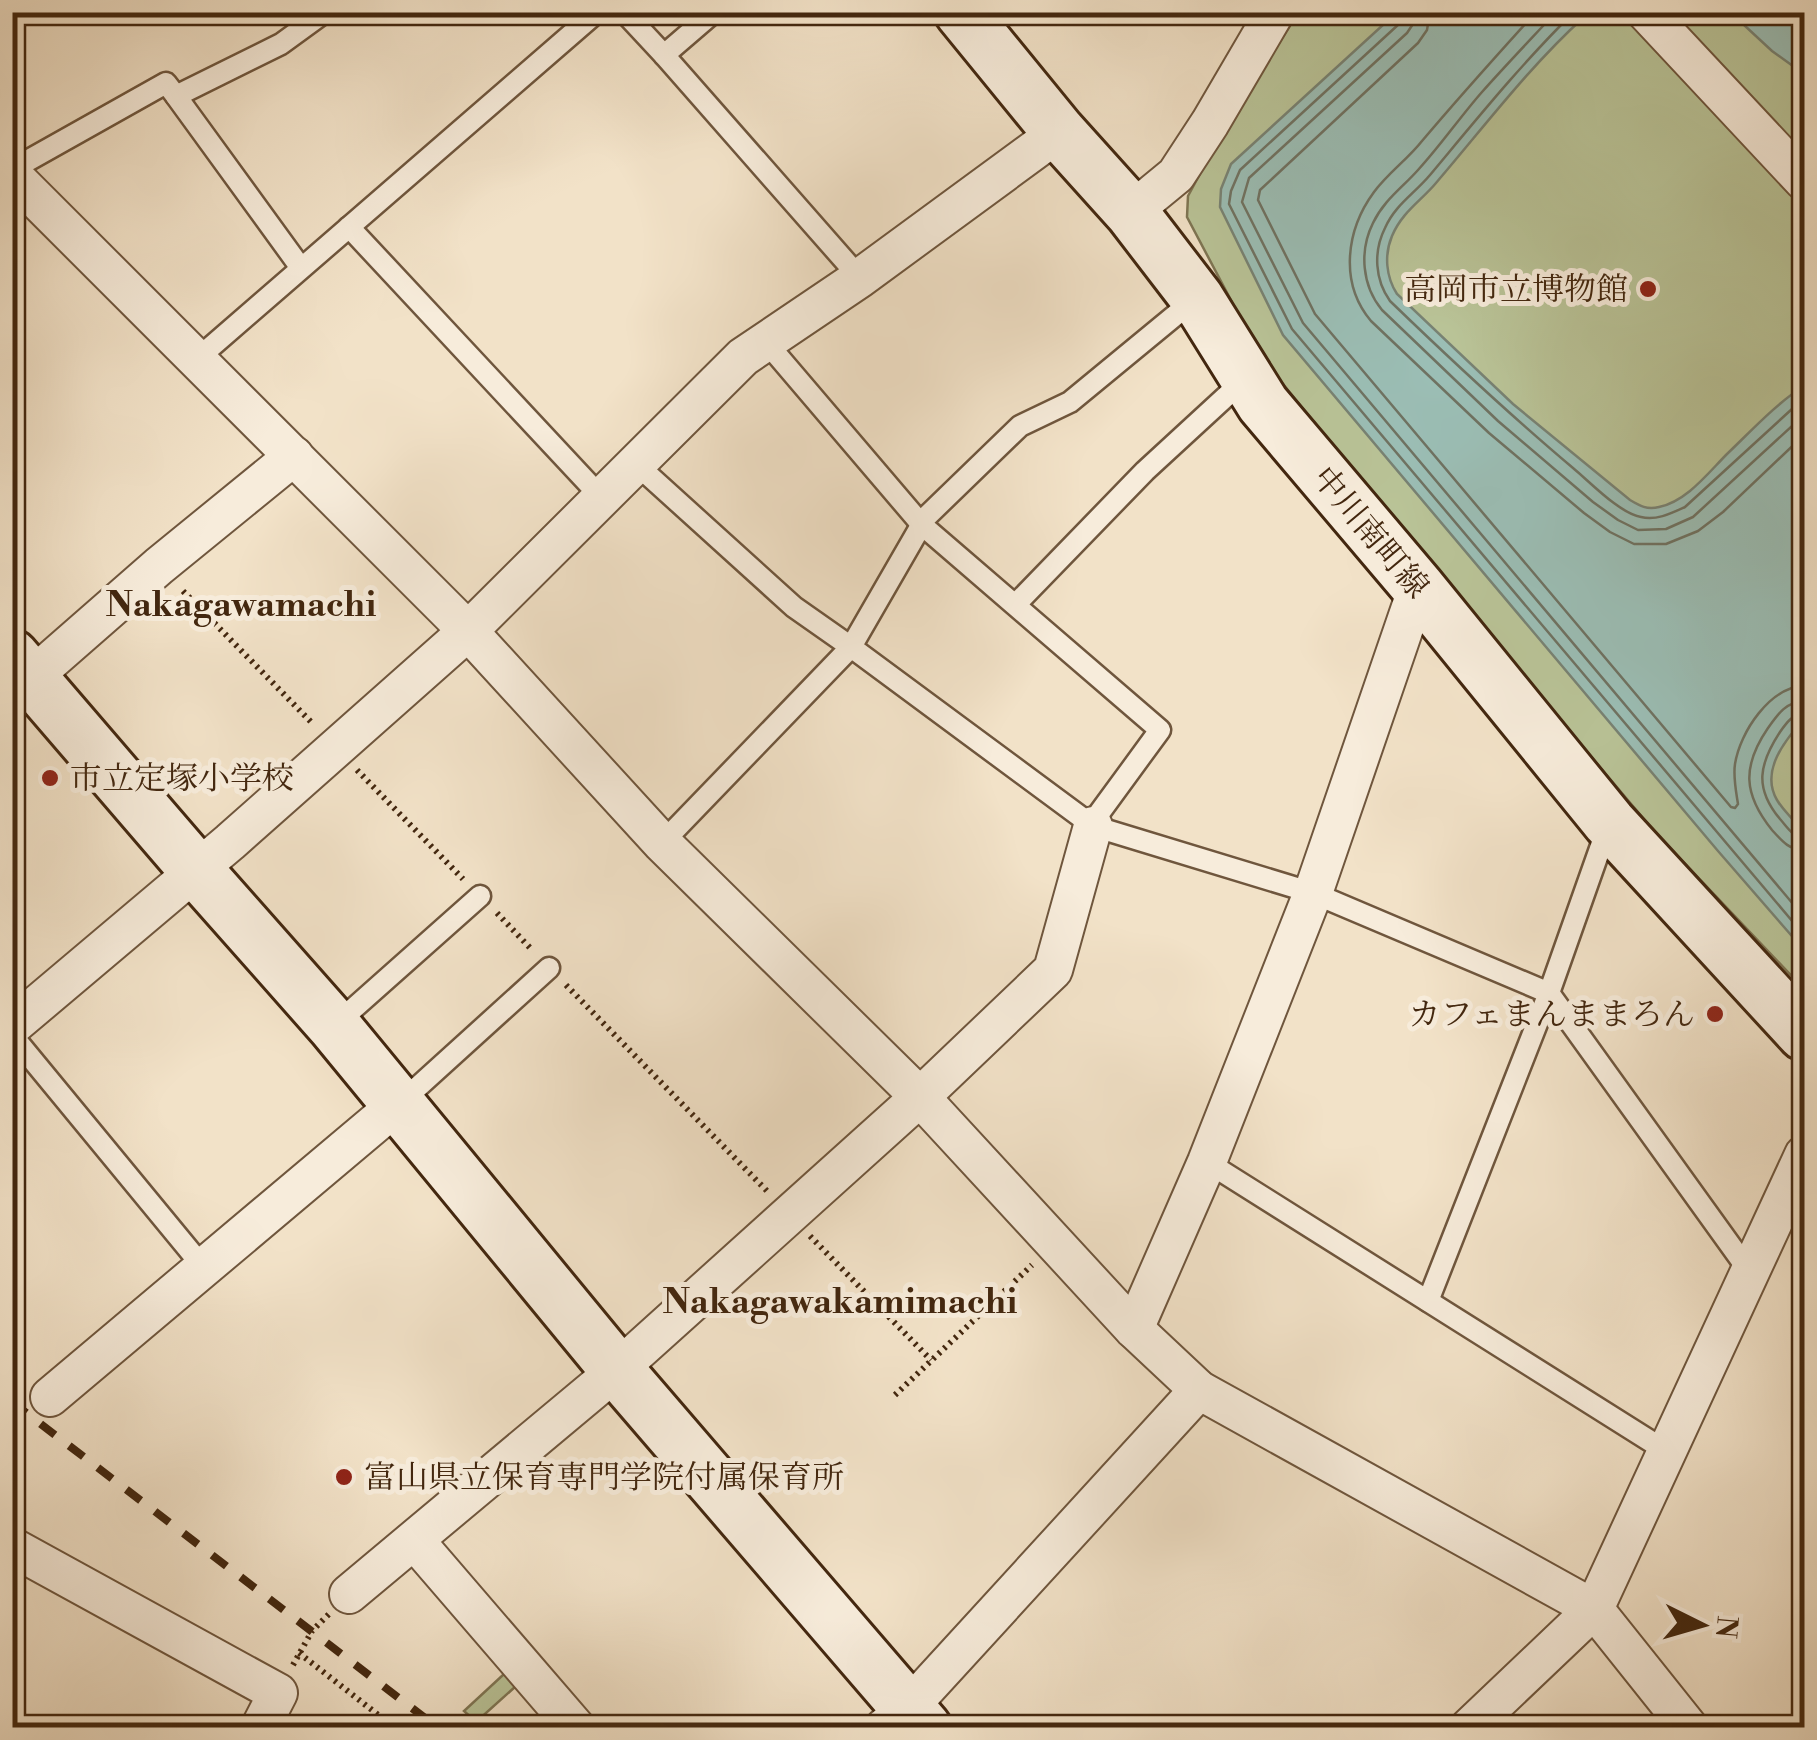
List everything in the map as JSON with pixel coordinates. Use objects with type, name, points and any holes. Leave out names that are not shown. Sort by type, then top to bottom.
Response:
[{"type":"street","name":"中川南町線","points":[[961,12],[1059,132],[1131,212],[1197,298],[1263,404],[1609,822],[1804,1034]]},
{"type":"street","points":[[1131,212],[1176,175],[1275,12]]},
{"type":"street","points":[[1646,12],[1804,180]]},
{"type":"street","points":[[12,1026],[468,632],[743,358],[1059,132]]},
{"type":"street","points":[[13,177],[468,632],[662,843],[920,1097],[1134,1330],[1199,1390],[1594,1609],[1689,1728]]},
{"type":"street","points":[[294,456],[159,566],[22,667],[334,1026],[906,1721],[1199,1390]]},
{"type":"street","points":[[1134,1330],[1207,1162],[1313,893],[1418,587]]},
{"type":"street","points":[[349,1594],[617,1370],[920,1097],[1053,970],[1093,826]]},
{"type":"street","points":[[50,1397],[398,1104]]},
{"type":"street","points":[[1469,1728],[1594,1609],[1804,1155]]},
{"type":"street","points":[[414,1541],[576,1728]]},
{"type":"street","points":[[12,1547],[278,1692],[260,1728]]},
{"type":"lane","points":[[176,96],[281,44],[326,12]]},
{"type":"lane","points":[[198,359],[597,12]]},
{"type":"lane","points":[[624,12],[860,278]]},
{"type":"lane","points":[[664,55],[714,12]]},
{"type":"lane","points":[[13,177],[20,164],[166,83],[301,268]]},
{"type":"lane","points":[[349,226],[601,497]]},
{"type":"lane","points":[[662,843],[852,646],[926,517],[1020,426],[1070,402],[1197,298]]},
{"type":"lane","points":[[766,342],[922,525],[1160,730],[1093,826]]},
{"type":"lane","points":[[1016,604],[1144,470],[1246,378]]},
{"type":"lane","points":[[635,464],[794,607],[1093,826],[1313,893],[1549,993],[1749,1271]]},
{"type":"lane","points":[[1428,1301],[1549,993],[1609,822]]},
{"type":"lane","points":[[334,1026],[480,896]]},
{"type":"lane","points":[[398,1104],[549,968]]},
{"type":"lane","points":[[12,1035],[204,1268]]},
{"type":"lane","points":[[1207,1162],[1666,1451]]},
{"type":"path","points":[[894,1396],[1055,1244]]},
{"type":"path","points":[[278,1692],[312,1631],[349,1594]]},
{"type":"path","points":[[299,1653],[395,1728]]},
{"type":"green space","points":[[1298,13],[1804,13],[1804,989],[1654,831],[1449,589],[1261,357],[1187,217],[1188,196],[1221,135]]},
{"type":"green space","points":[[516,1663],[526,1677],[476,1722],[464,1711]]},
{"type":"water","points":[[1396,13],[1584,13],[1406,213],[1388,251],[1388,273],[1397,294],[1513,404],[1630,500],[1655,508],[1688,493],[1764,418],[1804,386],[1804,719],[1777,756],[1771,778],[1777,800],[1804,832],[1804,950],[1283,335],[1220,207],[1221,189],[1231,164]]},
{"type":"water","points":[[1731,13],[1804,13],[1804,74],[1772,51]]},
{"type":"railway","points":[[12,1402],[438,1728]]},
{"type":"place","name":"高岡市立博物館","points":[[1648,289]]},
{"type":"place","name":"市立定塚小学校","points":[[50,778]]},
{"type":"place","name":"カフェまんままろん","points":[[1715,1014]]},
{"type":"place","name":"富山県立保育専門学院付属保育所","points":[[344,1477]]},
{"type":"district","name":"Nakagawamachi","points":[[241,604]]},
{"type":"district","name":"Nakagawakamimachi","points":[[840,1301]]}]
